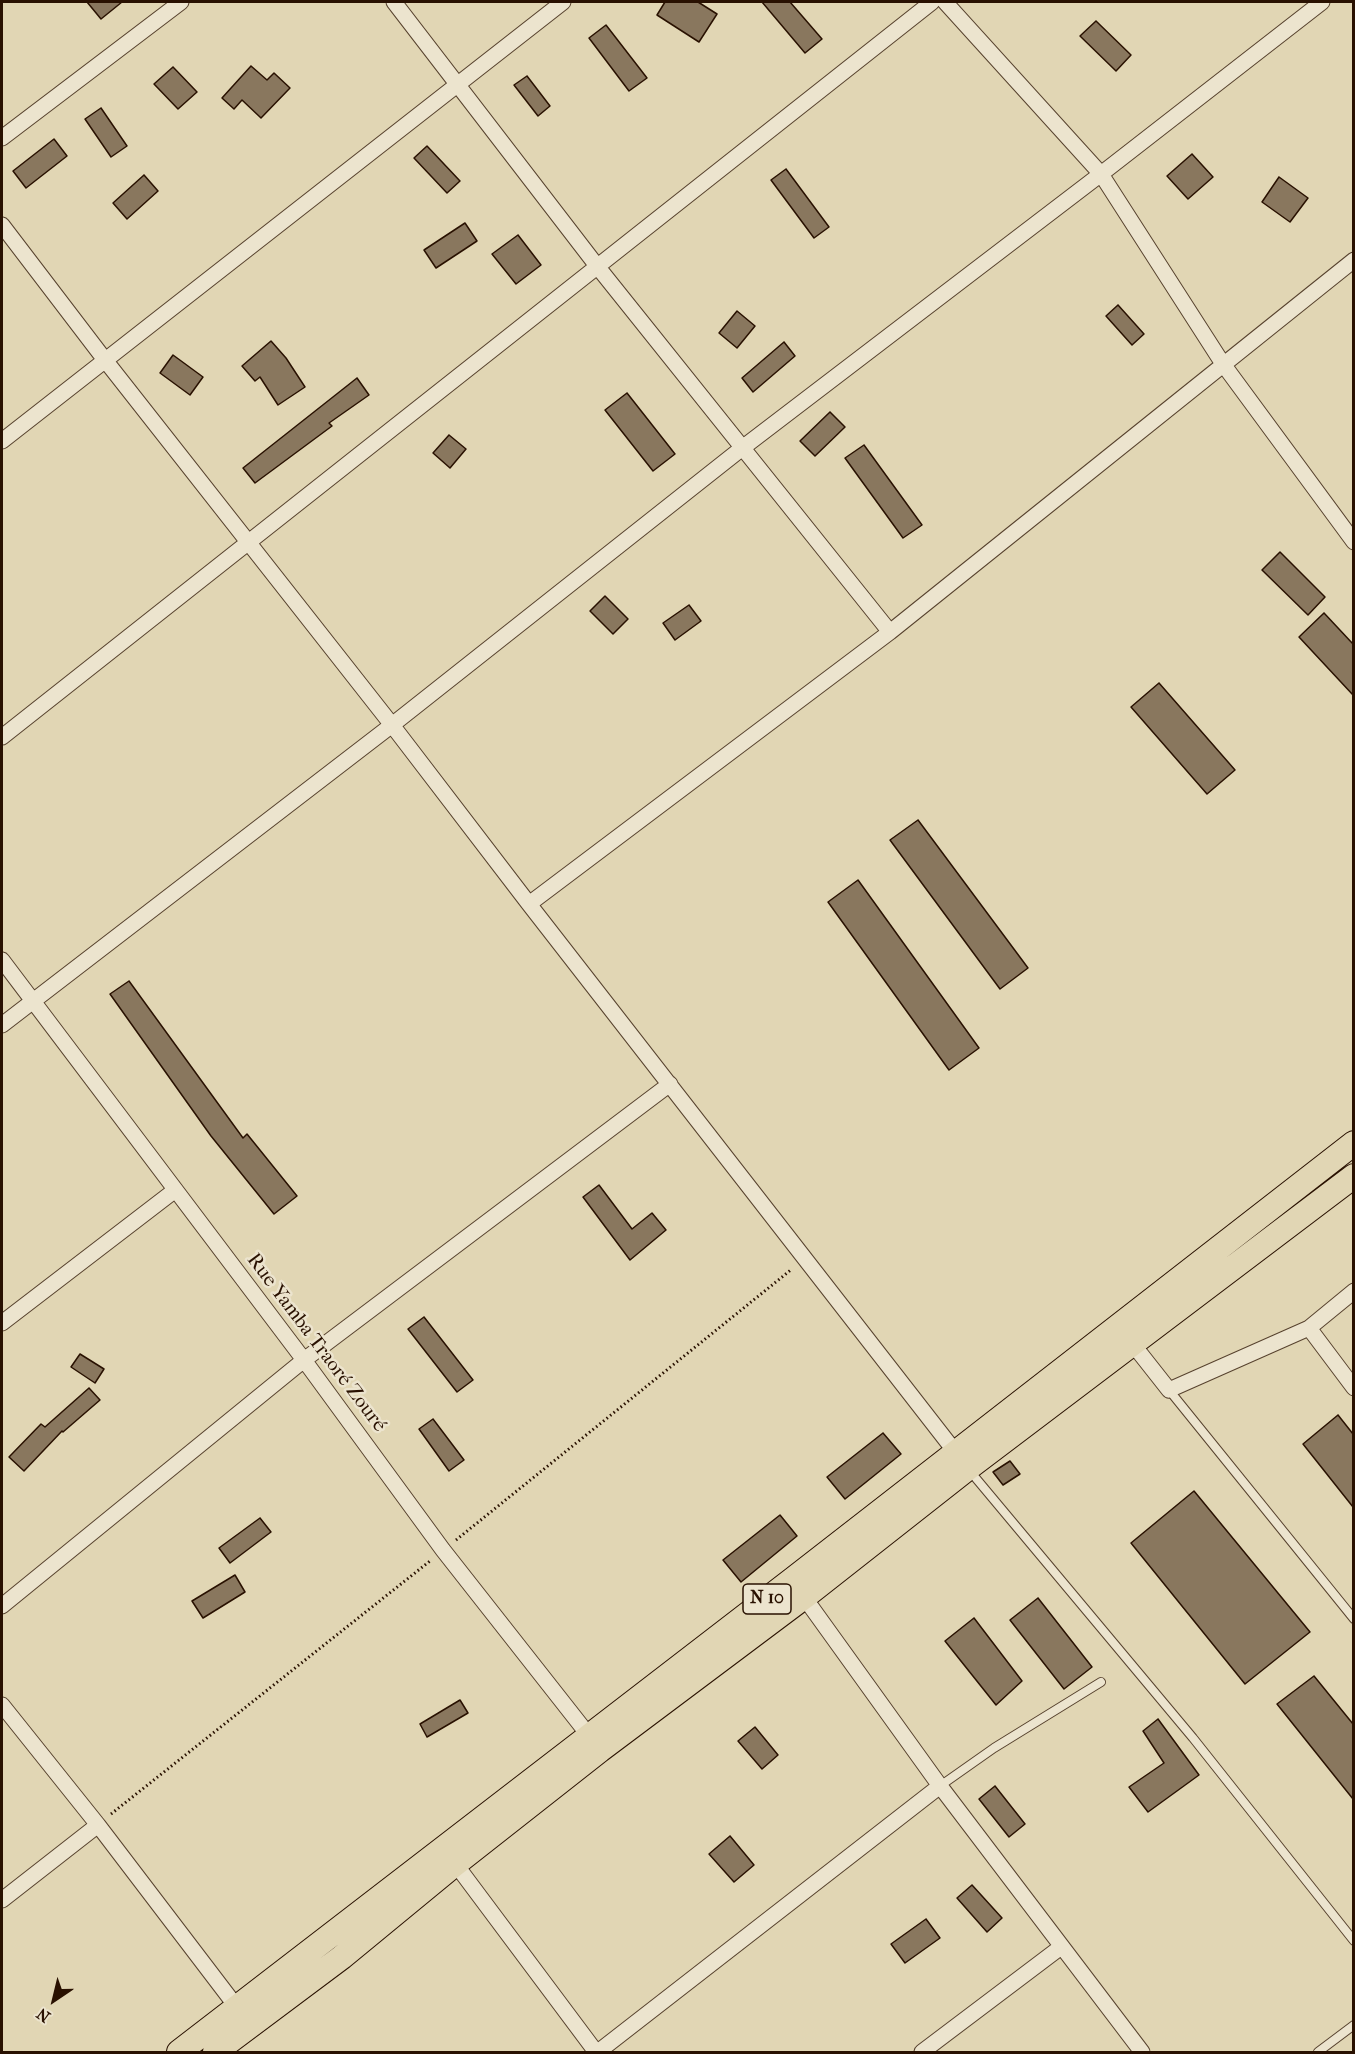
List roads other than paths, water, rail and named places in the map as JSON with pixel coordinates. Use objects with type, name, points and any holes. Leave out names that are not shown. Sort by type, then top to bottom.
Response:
[{"type":"main road","name":"N 10","points":[[1125,1335],[1353,1143]]},
{"type":"main road","name":"N 10","points":[[179,2052],[342,1957],[450,1856],[594,1743],[1125,1335],[1353,1176]]},
{"type":"main road","name":"N 10","points":[[594,1743],[804,1597],[962,1460]]},
{"type":"main road","name":"N 10","points":[[215,2052],[244,2016]]},
{"type":"street","points":[[2,138],[181,2]]},
{"type":"street","points":[[394,2],[741,449],[890,632]]},
{"type":"street","points":[[2,441],[563,2]]},
{"type":"street","points":[[2,737],[932,2]]},
{"type":"street","points":[[945,2],[1101,174],[1223,364],[1353,542]]},
{"type":"street","points":[[2,1025],[392,725],[741,449],[1322,2]]},
{"type":"street","points":[[2,225],[962,1460]]},
{"type":"street","points":[[529,904],[890,632],[1353,260]]},
{"type":"street","name":"Rue Yamba Traoré Zouré","points":[[2,960],[174,1191],[304,1360],[443,1550],[594,1743]]},
{"type":"street","points":[[2,1606],[304,1360],[670,1084]]},
{"type":"street","points":[[2,1323],[174,1191]]},
{"type":"street","points":[[1125,1335],[1169,1390],[1309,1328],[1353,1291]]},
{"type":"street","points":[[1309,1328],[1353,1388]]},
{"type":"street","points":[[804,1597],[940,1786],[1142,2052]]},
{"type":"street","points":[[2,1705],[98,1825],[244,2016]]},
{"type":"street","points":[[450,1856],[597,2052],[940,1786]]},
{"type":"street","points":[[2,1900],[98,1825]]},
{"type":"street","points":[[922,2052],[1061,1947]]},
{"type":"lane","points":[[1169,1390],[1353,1619]]},
{"type":"lane","points":[[962,1460],[1192,1738],[1353,1941]]},
{"type":"lane","points":[[940,1786],[994,1748],[1101,1682]]},
{"type":"lane","points":[[1318,2052],[1353,2025]]}]
